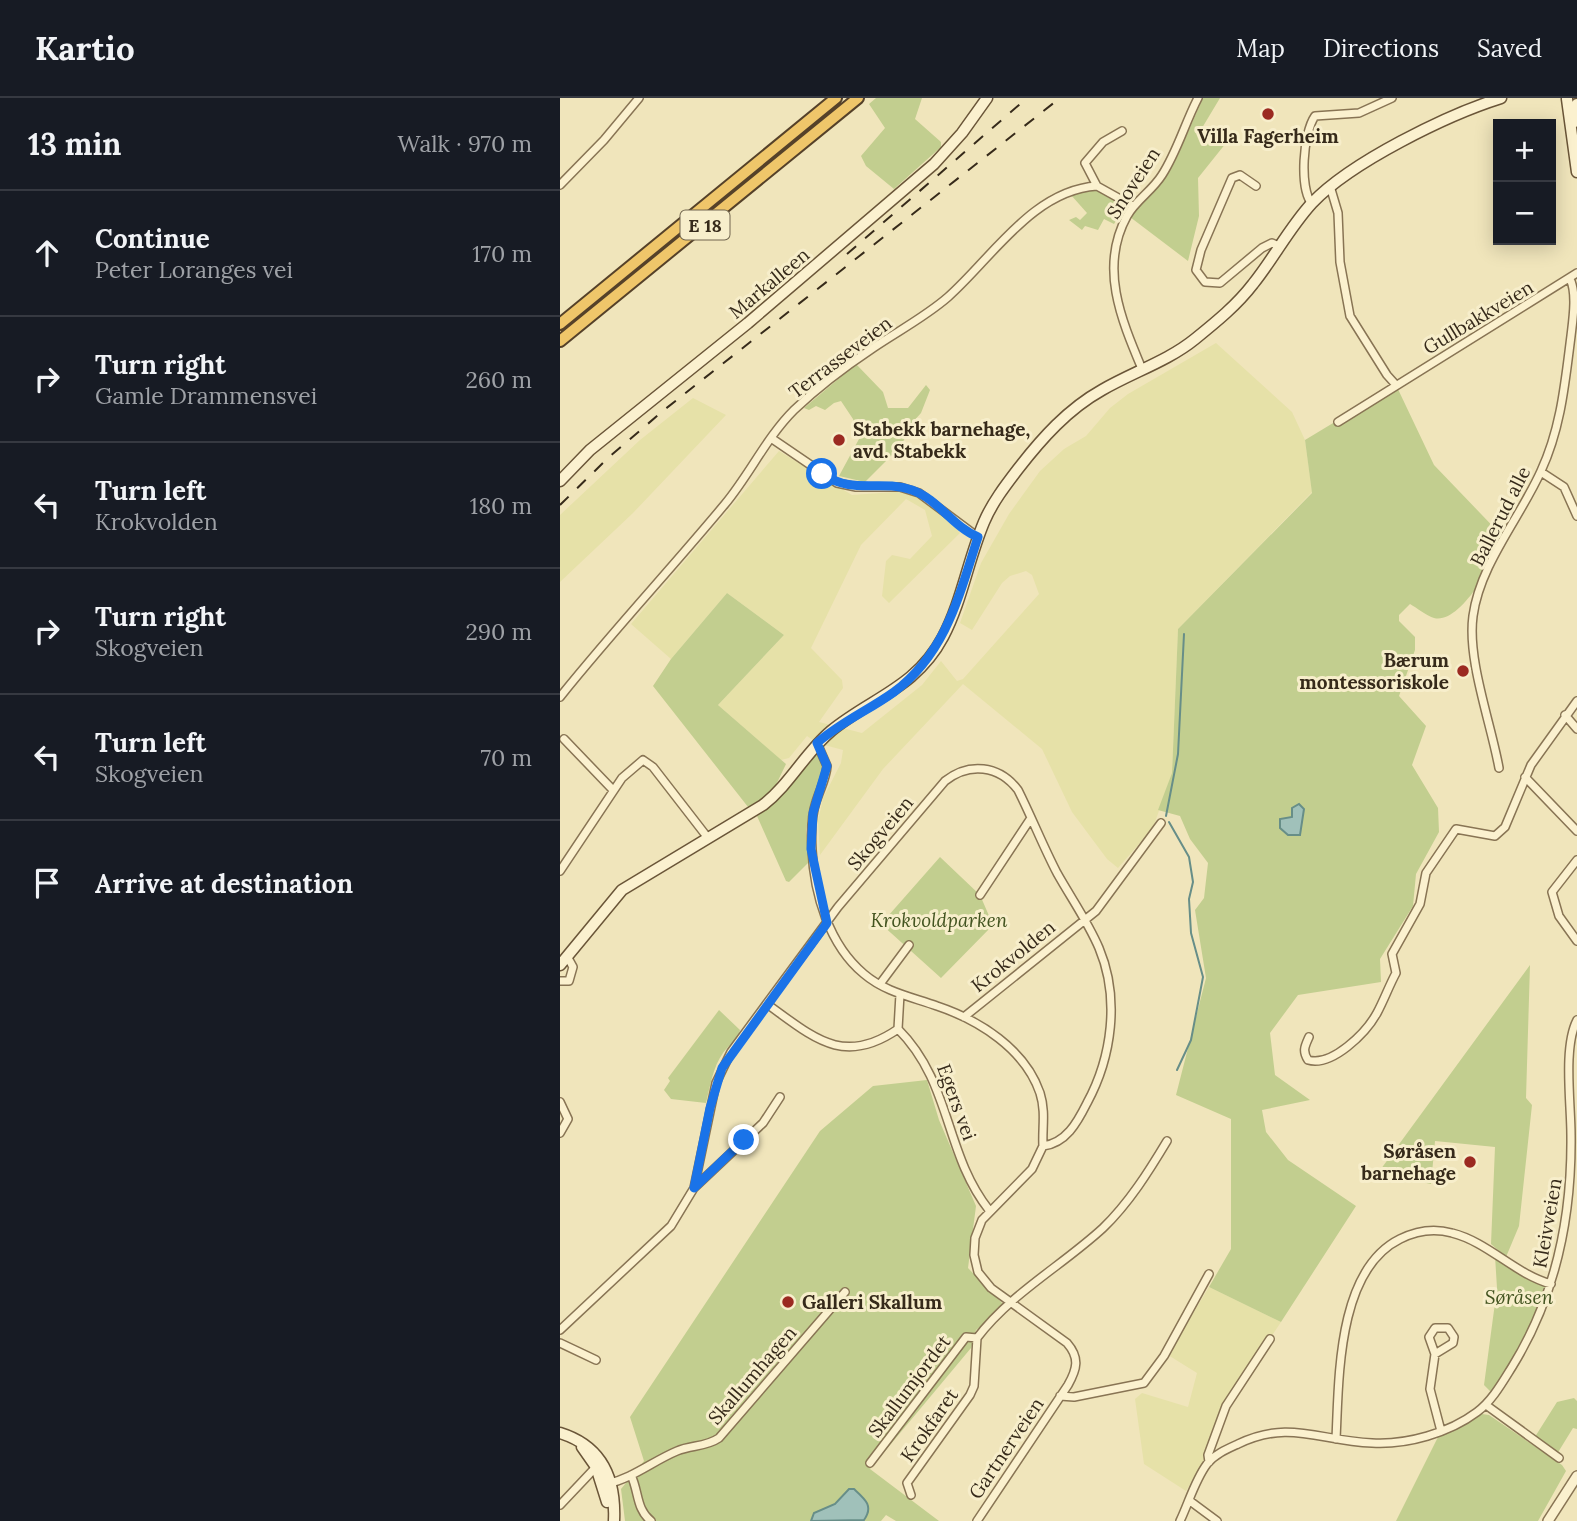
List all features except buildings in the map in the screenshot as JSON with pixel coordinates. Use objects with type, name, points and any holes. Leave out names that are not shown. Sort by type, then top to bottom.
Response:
[{"type":"highway","name":"E 18","points":[[560,324],[836,98]]},
{"type":"highway","name":"E 18","points":[[560,341],[858,98]]},
{"type":"main road","name":"Markalleen","points":[[560,481],[611,433],[758,315],[934,164],[962,133],[987,98]]},
{"type":"main road","points":[[564,962],[622,890],[771,798],[817,743],[897,689],[930,657],[952,616],[978,537],[1000,493],[1059,421],[1087,399],[1181,349],[1238,302],[1312,204],[1330,187],[1374,156],[1501,98]]},
{"type":"main road","points":[[1567,98],[1577,102],[1572,127]]},
{"type":"main road","points":[[1567,98],[1577,172]]},
{"type":"main road","points":[[560,1433],[585,1443],[598,1455],[612,1521]]},
{"type":"main road","points":[[578,1440],[606,1484]]},
{"type":"street","points":[[560,185],[596,149],[639,98]]},
{"type":"street","name":"Snoveien","points":[[1142,369],[1119,305],[1112,273],[1115,247],[1133,206],[1161,176],[1198,98]]},
{"type":"street","points":[[1312,204],[1306,193],[1305,144],[1315,116],[1359,113],[1392,98]]},
{"type":"street","points":[[1122,131],[1103,142],[1085,163],[1097,186],[1133,206]]},
{"type":"street","points":[[1256,186],[1240,175],[1232,178],[1201,250],[1196,270],[1205,282],[1220,282],[1262,248],[1272,243],[1279,246]]},
{"type":"street","name":"Terrasseveien","points":[[560,697],[636,605],[665,576],[729,500],[792,412],[872,348],[943,302],[1030,215],[1073,191],[1097,186]]},
{"type":"street","points":[[1330,187],[1338,214],[1340,262],[1350,316],[1396,385]]},
{"type":"street","name":"Gullbakkveien","points":[[1338,422],[1575,275]]},
{"type":"street","name":"Ballerud alle","points":[[1499,768],[1472,645],[1473,614],[1486,576],[1541,472],[1562,409],[1575,275]]},
{"type":"street","points":[[771,438],[837,483],[856,487],[900,487],[919,493],[978,537]]},
{"type":"street","points":[[1541,472],[1564,486],[1577,516]]},
{"type":"street","points":[[1309,1037],[1304,1047],[1305,1056],[1308,1060],[1318,1062],[1349,1045],[1370,1024],[1396,973],[1391,954],[1420,904],[1426,873],[1441,846],[1456,829],[1495,836],[1505,827],[1525,777],[1577,701]]},
{"type":"street","points":[[1565,715],[1577,729]]},
{"type":"street","points":[[564,739],[613,790]]},
{"type":"street","name":"Krokvolden","points":[[817,743],[827,766],[813,813],[811,849],[827,923],[836,942],[853,964],[880,984],[964,1017],[998,1038],[1032,1075],[1045,1112],[1043,1146]]},
{"type":"street","points":[[560,871],[613,790],[634,765],[647,760],[708,838]]},
{"type":"street","name":"Skogveien","points":[[694,1188],[716,1083],[732,1052],[827,923],[935,793],[954,774],[975,768],[995,770],[1011,781],[1099,948],[1108,982],[1111,1010],[1108,1045],[1102,1068],[1079,1117],[1059,1142],[1043,1146],[1032,1169],[989,1210],[975,1238],[975,1262],[982,1279],[1059,1335],[1074,1350],[1077,1366],[1060,1396]]},
{"type":"street","points":[[1525,777],[1577,831]]},
{"type":"street","points":[[979,895],[1031,818]]},
{"type":"street","points":[[1084,920],[1096,911],[1122,880],[1161,823]]},
{"type":"street","points":[[1577,860],[1552,892],[1559,916],[1577,941]]},
{"type":"street","name":"Krokvolden","points":[[964,1017],[1084,920]]},
{"type":"street","points":[[880,984],[909,945]]},
{"type":"street","points":[[560,981],[569,981],[573,967],[564,962]]},
{"type":"street","points":[[767,1004],[816,1039],[840,1047],[871,1044],[898,1029],[900,994]]},
{"type":"street","name":"Kleivveien","points":[[1209,1462],[1220,1452],[1267,1432],[1296,1432],[1336,1439],[1391,1443],[1441,1431],[1466,1420],[1486,1405],[1530,1336],[1551,1284],[1563,1239],[1572,1179],[1571,1044],[1577,1020]]},
{"type":"street","name":"Egers vei","points":[[898,1029],[927,1065],[960,1156],[989,1210]]},
{"type":"street","name":"Skogveien","points":[[560,1330],[658,1240],[694,1188],[763,1123],[780,1097]]},
{"type":"street","points":[[560,1102],[568,1119],[560,1133]]},
{"type":"street","points":[[977,1338],[1103,1228],[1133,1193],[1167,1141]]},
{"type":"street","points":[[1336,1439],[1346,1332],[1354,1294],[1366,1271],[1386,1248],[1415,1233],[1454,1233],[1527,1275],[1551,1284]]},
{"type":"street","name":"Gartnerveien","points":[[977,1521],[1060,1396],[1074,1397],[1144,1383],[1209,1274]]},
{"type":"street","name":"Skallumhagen","points":[[606,1484],[631,1475],[675,1451],[712,1443],[719,1438],[845,1292]]},
{"type":"street","name":"Skallumjordet","points":[[870,1463],[966,1336],[977,1338]]},
{"type":"street","name":"Krokfaret","points":[[911,1494],[908,1483],[974,1386],[977,1338]]},
{"type":"street","points":[[1180,1521],[1209,1462],[1208,1455],[1226,1406],[1270,1339]]},
{"type":"street","points":[[560,1343],[596,1360]]},
{"type":"street","points":[[1435,1354],[1430,1389],[1441,1431]]},
{"type":"street","points":[[1486,1405],[1559,1458]]},
{"type":"street","points":[[560,1505],[596,1467]]},
{"type":"street","points":[[631,1475],[638,1491],[641,1511],[651,1521]]},
{"type":"street","points":[[1548,1521],[1577,1476]]},
{"type":"street","points":[[1189,1501],[1217,1521]]},
{"type":"shaded area","points":[[1216,343],[1292,412],[1305,440],[1312,492],[1178,629],[1172,773],[1153,828],[1118,868],[1107,859],[1072,812],[1042,749],[963,684],[883,769],[820,855],[818,821],[823,798],[841,763],[843,750],[817,743],[807,736],[789,758],[781,760],[718,705],[784,635],[727,593],[671,659],[631,624],[779,451],[852,495],[924,490],[960,533],[889,603],[882,596],[886,561],[892,555],[910,559],[932,536],[925,510],[906,499],[861,545],[811,648],[842,680],[843,688],[819,722],[862,733],[922,685],[941,661],[957,681],[963,679],[1039,594],[1032,575],[1026,571],[1010,576],[1002,583],[972,630],[960,623],[981,563],[1009,514],[1040,471],[1064,449],[1086,436],[1110,408],[1128,394]]},
{"type":"shaded area","points":[[693,398],[726,415],[633,513],[560,582],[560,515],[640,440]]},
{"type":"shaded area","points":[[1209,1287],[1281,1322],[1237,1388],[1208,1455],[1186,1491],[1144,1464],[1135,1399],[1142,1393],[1188,1407],[1197,1373],[1168,1355]]},
{"type":"green space","points":[[876,98],[922,98],[915,119],[941,142],[941,147],[894,189],[866,166],[861,156],[885,128],[869,104]]},
{"type":"green space","points":[[1203,98],[1220,98],[1202,128],[1226,143],[1198,178],[1199,216],[1188,261],[1130,217],[1160,185],[1177,157]]},
{"type":"green space","points":[[1087,189],[1099,189],[1125,206],[1114,224],[1104,219],[1098,230],[1085,226],[1082,230],[1069,220],[1076,217],[1080,220],[1087,213],[1071,195]]},
{"type":"green space","points":[[856,364],[883,392],[888,408],[908,408],[926,385],[930,390],[921,413],[912,423],[901,446],[865,482],[839,476],[859,439],[853,419],[841,401],[825,410],[816,406],[809,410],[804,408]]},
{"type":"green space","points":[[1396,385],[1434,465],[1505,539],[1476,589],[1455,611],[1444,617],[1434,618],[1410,604],[1399,615],[1399,621],[1415,637],[1415,650],[1399,696],[1426,726],[1412,765],[1438,808],[1439,832],[1416,874],[1413,906],[1380,959],[1381,982],[1298,995],[1270,1033],[1275,1075],[1310,1100],[1262,1110],[1266,1132],[1288,1160],[1356,1206],[1281,1322],[1209,1287],[1231,1249],[1231,1119],[1176,1095],[1206,978],[1195,910],[1204,898],[1208,863],[1190,839],[1180,816],[1158,810],[1172,773],[1178,629],[1312,493],[1305,440]]},
{"type":"green space","points":[[727,593],[784,635],[718,705],[786,764],[775,787],[752,812],[653,686],[671,659]]},
{"type":"green space","points":[[817,743],[823,768],[809,810],[806,830],[809,862],[789,882],[786,881],[757,816],[792,784]]},
{"type":"green space","name":"Krokvoldparken","points":[[940,857],[980,895],[993,925],[941,978],[881,924]]},
{"type":"green space","points":[[1530,965],[1526,1098],[1532,1105],[1519,1226],[1506,1257],[1491,1244],[1495,1147],[1435,1141],[1431,1184],[1378,1173]]},
{"type":"green space","points":[[719,1010],[740,1030],[717,1064],[706,1103],[671,1099],[664,1090],[670,1081],[668,1078]]},
{"type":"green space","points":[[927,1080],[939,1120],[976,1206],[968,1268],[1006,1307],[976,1330],[971,1348],[870,1469],[939,1521],[896,1521],[886,1515],[881,1521],[625,1521],[621,1489],[644,1461],[630,1417],[820,1131],[873,1086]]},
{"type":"green space","name":"Søråsen","points":[[1495,1256],[1550,1286],[1529,1335],[1491,1392],[1484,1385],[1497,1288]]},
{"type":"green space","points":[[1574,1398],[1577,1401],[1577,1429],[1573,1428],[1557,1454],[1533,1440],[1557,1402]]},
{"type":"green space","points":[[1482,1414],[1489,1415],[1562,1465],[1566,1471],[1538,1521],[1396,1521],[1438,1437]]},
{"type":"water","points":[[1299,804],[1304,809],[1300,835],[1288,835],[1280,828],[1280,819],[1292,817],[1292,808]]},
{"type":"water","points":[[849,1489],[854,1489],[867,1503],[868,1511],[864,1520],[811,1521],[814,1513],[835,1504]]},
{"type":"waterway","points":[[1166,816],[1178,754],[1184,634]]},
{"type":"waterway","points":[[1169,822],[1189,857],[1193,882],[1189,899],[1191,933],[1203,977],[1191,1040],[1177,1070]]},
{"type":"railway","points":[[847,254],[1027,98]]},
{"type":"railway","points":[[560,505],[608,458],[664,410],[1060,98]]},
{"type":"place","name":"Villa Fagerheim","points":[[1268,114]]},
{"type":"place","name":"Stabekk barnehage, avd. Stabekk","points":[[839,440]]},
{"type":"place","name":"Bærum montessoriskole","points":[[1463,671]]},
{"type":"place","name":"Søråsen barnehage","points":[[1470,1162]]},
{"type":"place","name":"Galleri Skallum","points":[[788,1302]]},
{"type":"route","points":[[744,1140],[694,1188],[702,1160],[710,1108],[722,1068],[827,923],[811,849],[813,813],[827,766],[817,743],[832,730],[897,689],[930,657],[952,616],[978,537],[966,531],[927,498],[910,489],[878,485],[849,486],[837,483],[822,474]]}]
